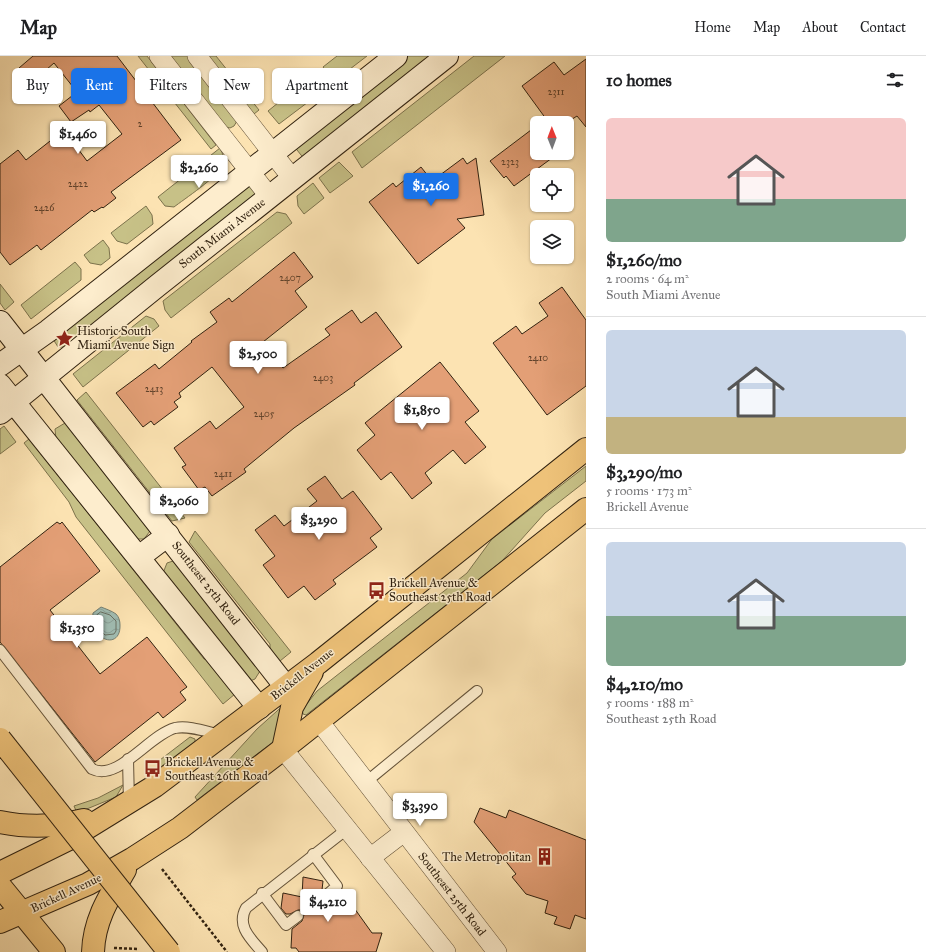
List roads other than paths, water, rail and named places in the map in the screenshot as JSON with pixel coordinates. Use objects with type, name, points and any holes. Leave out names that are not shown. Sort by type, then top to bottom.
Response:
[{"type":"main road","points":[[0,364],[48,331],[396,56]]},
{"type":"main road","name":"South Miami Avenue","points":[[7,407],[269,196],[447,56]]},
{"type":"main road","name":"Southeast 25th Road","points":[[0,322],[286,687]]},
{"type":"main road","points":[[0,385],[7,407],[139,557],[259,708]]},
{"type":"main road","name":"Brickell Avenue","points":[[0,873],[69,840],[129,803],[223,735],[318,663],[586,449]]},
{"type":"main road","name":"Brickell Avenue","points":[[0,922],[88,884],[132,859],[192,819],[319,721],[586,510]]},
{"type":"main road","points":[[139,557],[168,535]]},
{"type":"main road","points":[[283,749],[292,707],[318,663]]},
{"type":"main road","points":[[0,739],[169,952]]},
{"type":"main road","points":[[0,822],[40,827],[60,826],[110,814]]},
{"type":"main road","points":[[93,952],[95,928],[99,916],[132,859]]},
{"type":"main road","points":[[0,886],[54,952]]},
{"type":"street","points":[[159,56],[269,196]]},
{"type":"street","points":[[197,56],[292,178]]},
{"type":"street","name":"Southeast 25th Road","points":[[319,721],[498,952]]},
{"type":"street","points":[[283,749],[446,952]]},
{"type":"street","points":[[370,858],[404,832]]},
{"type":"lane","points":[[0,650],[92,769],[99,772],[107,772],[128,759],[165,732],[176,728],[223,735]]},
{"type":"lane","points":[[366,782],[477,691]]},
{"type":"lane","points":[[128,759],[129,803]]},
{"type":"lane","points":[[262,952],[249,936],[242,922],[242,914],[246,908],[262,893],[347,829]]},
{"type":"lane","points":[[313,854],[337,886],[323,898]]},
{"type":"lane","points":[[262,893],[286,925],[298,916]]},
{"type":"water","points":[[101,607],[117,615],[119,619],[119,633],[116,638],[111,640],[100,636],[93,623],[93,613]]},
{"type":"place","name":"Historic South Miami Avenue Sign","points":[[64,338]]},
{"type":"place","name":"Brickell Avenue & Southeast 25th Road","points":[[376,590]]},
{"type":"place","name":"Brickell Avenue & Southeast 26th Road","points":[[152,769]]},
{"type":"place","name":"The Metropolitan","points":[[544,857]]}]
